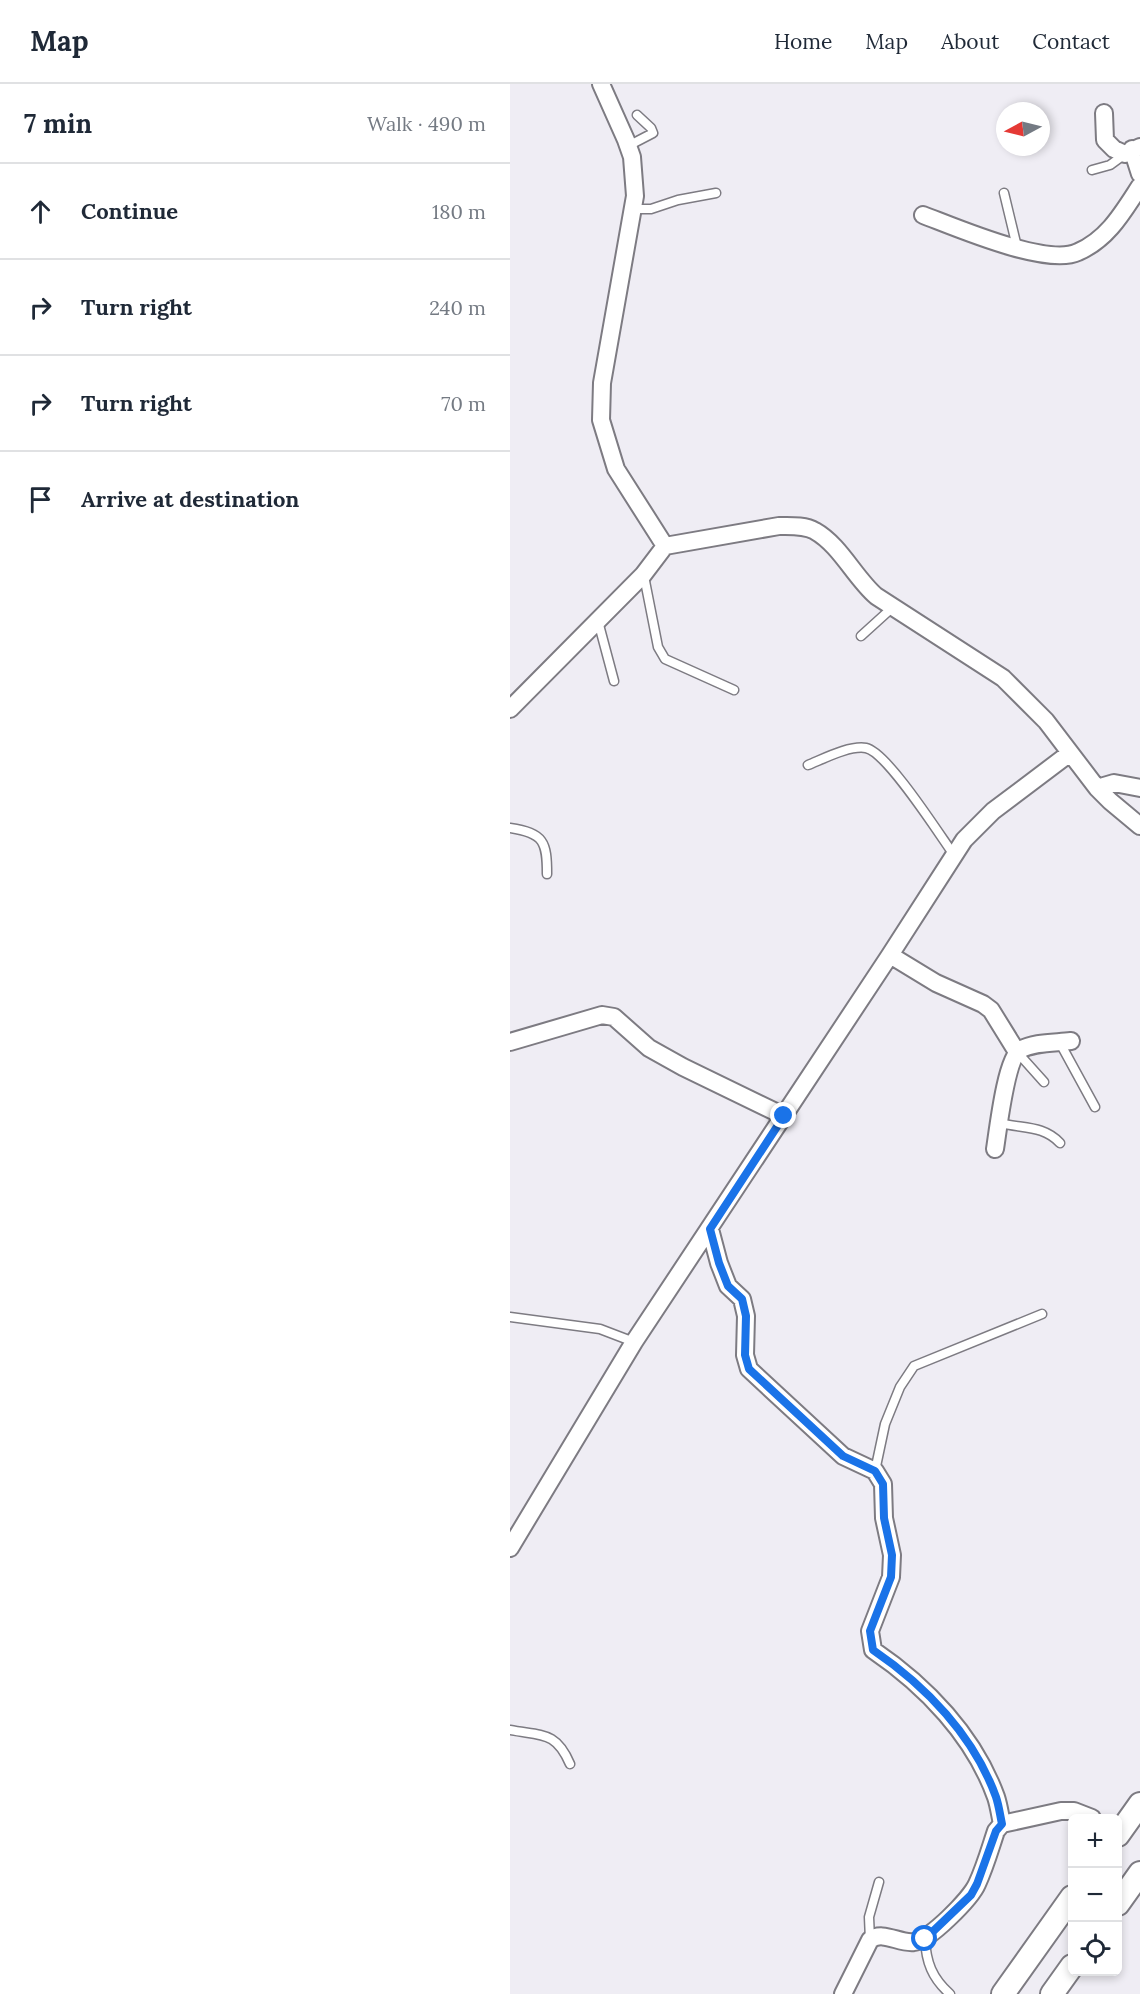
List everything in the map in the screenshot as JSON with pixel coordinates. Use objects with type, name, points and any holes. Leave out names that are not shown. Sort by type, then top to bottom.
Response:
[{"type":"main road","points":[[1122,1829],[1140,1804]]},
{"type":"main road","points":[[1122,1898],[1140,1873]]},
{"type":"main road","points":[[1002,1994],[1068,1903]]},
{"type":"main road","points":[[1052,1994],[1068,1972]]},
{"type":"street","points":[[601,84],[628,146],[635,176],[633,208],[602,383],[601,420],[616,469],[664,546]]},
{"type":"street","points":[[1104,113],[1105,140],[1114,149],[1132,150],[1140,174]]},
{"type":"street","points":[[923,215],[977,236],[1057,256],[1077,253],[1101,238],[1118,220],[1140,186]]},
{"type":"street","points":[[510,709],[643,575],[664,546],[779,525],[796,526],[814,530],[829,541],[865,586],[893,607],[1003,678],[1046,721],[1097,788],[1140,826]]},
{"type":"street","points":[[510,1548],[634,1342],[964,840],[977,824],[1070,753]]},
{"type":"street","points":[[1097,788],[1114,783],[1140,788]]},
{"type":"street","points":[[890,955],[936,983],[983,1004],[991,1010],[1017,1052]]},
{"type":"street","points":[[510,1042],[602,1016],[614,1017],[649,1048],[784,1116]]},
{"type":"street","points":[[995,1149],[1008,1073],[1017,1052],[1027,1047],[1065,1042]]},
{"type":"street","points":[[710,1229],[728,1286],[742,1299],[746,1316],[745,1355],[749,1369],[843,1456],[875,1471],[883,1484],[884,1518],[892,1555],[891,1577],[870,1631],[873,1650],[901,1669],[933,1699],[973,1750],[996,1797],[1002,1824]]},
{"type":"street","points":[[843,1994],[870,1940],[875,1936],[908,1943],[925,1939],[971,1895],[996,1831],[1002,1824],[1061,1811],[1074,1811],[1082,1814]]},
{"type":"lane","points":[[628,146],[652,133],[651,128],[638,115]]},
{"type":"lane","points":[[1092,170],[1110,165],[1132,150]]},
{"type":"lane","points":[[633,208],[651,209],[678,200],[716,193]]},
{"type":"lane","points":[[1004,193],[1017,247]]},
{"type":"lane","points":[[643,575],[658,647],[665,659],[734,690]]},
{"type":"lane","points":[[861,636],[893,607]]},
{"type":"lane","points":[[598,621],[614,681]]},
{"type":"lane","points":[[808,765],[841,752],[865,747],[875,751],[890,766],[954,855]]},
{"type":"lane","points":[[510,828],[528,832],[543,842],[547,851],[547,874]]},
{"type":"lane","points":[[1065,1042],[1095,1107]]},
{"type":"lane","points":[[1017,1052],[1044,1082]]},
{"type":"lane","points":[[1000,1123],[1019,1128],[1041,1129],[1060,1143]]},
{"type":"lane","points":[[875,1471],[885,1424],[900,1387],[914,1366],[1042,1314]]},
{"type":"lane","points":[[510,1317],[600,1329],[634,1342]]},
{"type":"lane","points":[[510,1730],[553,1738],[563,1747],[570,1764]]},
{"type":"lane","points":[[870,1940],[869,1917],[879,1882]]},
{"type":"lane","points":[[925,1939],[929,1968],[939,1984],[950,1994]]},
{"type":"route","points":[[784,1116],[710,1229],[728,1286],[742,1299],[746,1316],[745,1355],[749,1369],[843,1456],[875,1471],[883,1484],[884,1518],[892,1555],[891,1577],[870,1631],[873,1650],[901,1669],[933,1699],[973,1750],[996,1797],[1002,1824],[996,1831],[971,1895],[925,1939]]}]
